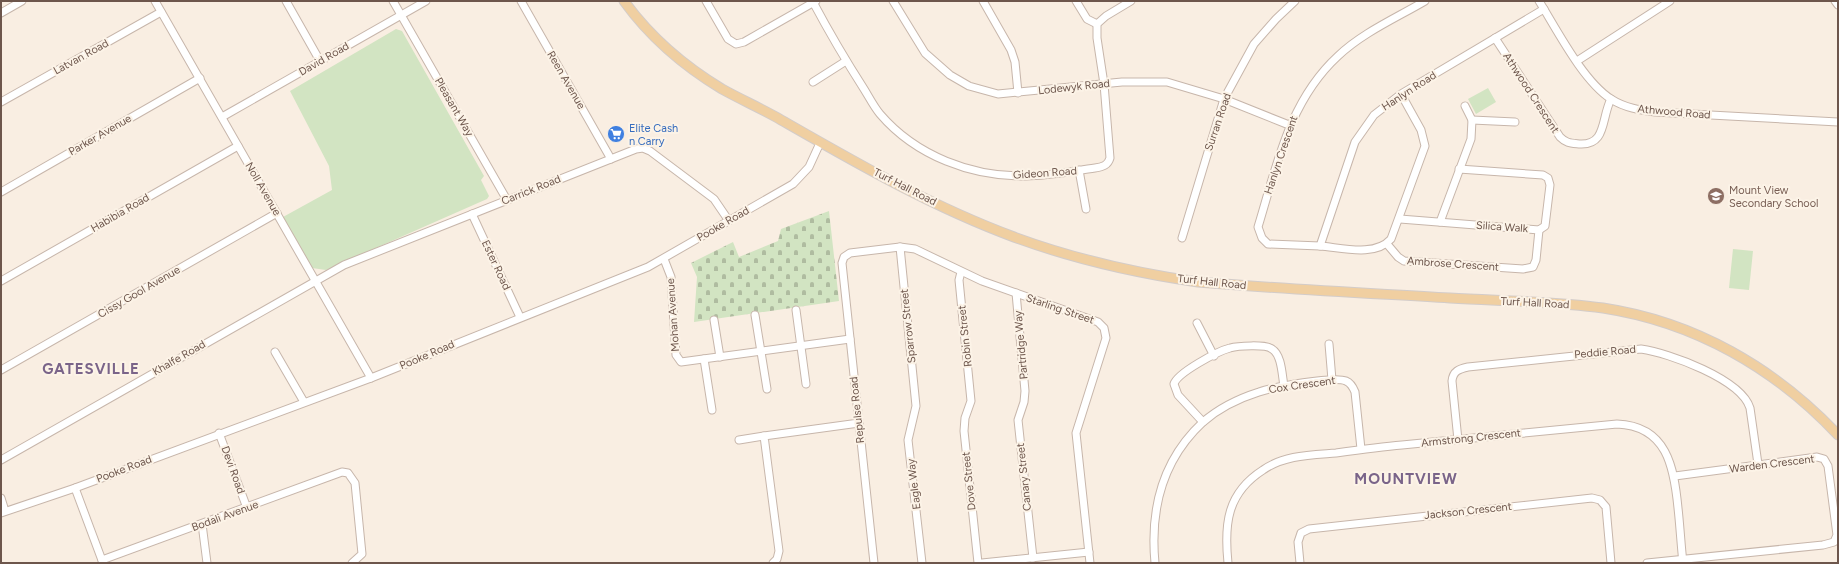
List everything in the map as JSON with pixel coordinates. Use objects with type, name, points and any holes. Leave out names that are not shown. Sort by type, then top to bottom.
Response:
[{"type":"main road","name":"Turf Hall Road","points":[[624,1],[656,39],[704,78],[820,143],[940,205],[985,225],[1052,250],[1137,272],[1198,282],[1568,304],[1601,308],[1646,317],[1702,337],[1753,364],[1796,394],[1838,435]]},
{"type":"street","points":[[1,13],[22,1]]},
{"type":"street","name":"Noll Avenue","points":[[156,1],[371,378]]},
{"type":"street","points":[[286,1],[320,61]]},
{"type":"street","name":"Pleasant Way","points":[[393,1],[507,200]]},
{"type":"street","name":"David Road","points":[[222,117],[426,1]]},
{"type":"street","name":"Reen Avenue","points":[[521,1],[610,159]]},
{"type":"street","points":[[706,1],[728,38],[736,44],[744,42],[814,2]]},
{"type":"street","name":"Lodewyk Road","points":[[893,1],[925,53],[950,75],[969,86],[998,94],[1104,84],[1167,82],[1224,99],[1289,125]]},
{"type":"street","points":[[983,1],[1011,50],[1015,62],[1018,93]]},
{"type":"street","points":[[1076,1],[1087,19],[1097,24],[1106,16],[1131,1]]},
{"type":"street","name":"Surran Road","points":[[1182,238],[1224,99],[1254,44],[1276,19],[1296,1]]},
{"type":"street","name":"Hanlyn Crescent","points":[[1320,246],[1268,244],[1262,238],[1258,226],[1289,125],[1312,84],[1338,56],[1360,38],[1425,1]]},
{"type":"street","name":"Athwood Road","points":[[1539,1],[1577,60],[1598,89],[1611,99],[1627,107],[1655,112],[1838,122]]},
{"type":"street","points":[[1577,60],[1670,1]]},
{"type":"street","points":[[1835,1],[1838,5]]},
{"type":"street","name":"Gideon Road","points":[[814,2],[846,61],[880,114],[909,140],[939,159],[964,168],[1000,175],[1027,176],[1079,170],[1103,167],[1108,162],[1110,158],[1104,84],[1097,38],[1097,24]]},
{"type":"street","name":"Hanlyn Road","points":[[1320,246],[1355,142],[1374,115],[1401,94],[1544,9]]},
{"type":"street","name":"Latvan Road","points":[[1,102],[162,12]]},
{"type":"street","name":"Athwood Crescent","points":[[1495,38],[1560,137],[1566,143],[1588,145],[1594,143],[1599,138],[1607,106],[1611,99]]},
{"type":"street","points":[[813,82],[846,61]]},
{"type":"street","name":"Parker Avenue","points":[[1,192],[200,78]]},
{"type":"street","points":[[1320,246],[1370,250],[1383,247],[1391,239],[1400,219],[1425,146],[1421,130],[1401,94]]},
{"type":"street","points":[[1440,222],[1471,139],[1472,120],[1465,106]]},
{"type":"street","points":[[1472,120],[1515,122]]},
{"type":"street","name":"Pooke Road","points":[[3,512],[75,488],[219,433],[371,378],[520,317],[629,275],[664,259],[800,179],[820,143]]},
{"type":"street","name":"Habibia Road","points":[[1,281],[238,146]]},
{"type":"street","name":"Carrick Road","points":[[315,280],[348,263],[610,159],[642,148],[650,151],[714,199],[729,221]]},
{"type":"street","name":"Silica Walk","points":[[1400,219],[1539,230],[1545,226],[1550,185],[1548,178],[1543,175],[1459,169]]},
{"type":"street","points":[[1079,170],[1086,209]]},
{"type":"street","name":"Cissy Gool Avenue","points":[[1,370],[277,213]]},
{"type":"street","name":"Ester Road","points":[[472,214],[520,317]]},
{"type":"street","name":"Ambrose Crescent","points":[[1387,244],[1398,257],[1404,261],[1522,269],[1533,267],[1536,260],[1539,230]]},
{"type":"street","name":"Starling Street","points":[[844,257],[850,253],[900,247],[915,249],[961,272],[1098,322],[1104,328],[1106,338],[1076,433],[1090,563]]},
{"type":"street","name":"Sparrow Street","points":[[900,247],[916,406]]},
{"type":"street","name":"Repulse Road","points":[[844,257],[842,267],[874,563]]},
{"type":"street","name":"Mohan Avenue","points":[[664,259],[671,277],[676,358],[684,363],[850,339]]},
{"type":"street","name":"Robin Street","points":[[961,272],[960,284],[971,401]]},
{"type":"street","name":"Khalfe Road","points":[[1,460],[315,280]]},
{"type":"street","name":"Partridge Way","points":[[1016,293],[1025,397]]},
{"type":"street","points":[[796,310],[806,384]]},
{"type":"street","points":[[755,315],[767,389]]},
{"type":"street","points":[[714,320],[720,357]]},
{"type":"street","points":[[1197,323],[1214,356]]},
{"type":"street","points":[[1329,344],[1332,380]]},
{"type":"street","points":[[1203,422],[1178,395],[1174,384],[1181,375],[1230,348],[1265,346],[1271,348],[1277,355],[1284,386]]},
{"type":"street","name":"Peddie Road","points":[[1458,440],[1452,381],[1453,374],[1458,370],[1468,367],[1641,349],[1654,352],[1706,371],[1740,392],[1750,408],[1758,464]]},
{"type":"street","points":[[275,352],[304,402]]},
{"type":"street","points":[[704,359],[712,410]]},
{"type":"street","name":"Cox Crescent","points":[[1155,563],[1153,534],[1157,502],[1160,491],[1172,464],[1203,422],[1246,397],[1284,386],[1332,380],[1345,380],[1353,386],[1361,449]]},
{"type":"street","name":"Canary Street","points":[[1025,397],[1018,420],[1033,558]]},
{"type":"street","name":"Dove Street","points":[[971,401],[965,418],[964,431],[978,563]]},
{"type":"street","name":"Eagle Way","points":[[916,406],[908,440],[922,563]]},
{"type":"street","points":[[739,440],[859,423]]},
{"type":"street","name":"Armstrong Crescent","points":[[1228,563],[1226,540],[1227,520],[1236,498],[1251,479],[1263,469],[1284,460],[1361,449],[1624,424],[1642,429],[1656,438],[1668,457],[1675,476],[1683,561]]},
{"type":"street","name":"Devi Road","points":[[219,433],[247,508]]},
{"type":"street","points":[[764,436],[780,551],[774,563]]},
{"type":"street","name":"Warden Crescent","points":[[1675,476],[1817,457],[1824,459],[1828,466],[1837,533],[1834,542],[1823,545],[1683,561]]},
{"type":"street","name":"Bodali Avenue","points":[[102,562],[342,472],[348,473],[355,484],[363,547],[362,554],[352,563]]},
{"type":"street","points":[[75,488],[102,562]]},
{"type":"street","points":[[1,498],[3,512]]},
{"type":"street","name":"Jackson Crescent","points":[[1300,563],[1298,539],[1301,533],[1309,529],[1592,498],[1600,500],[1606,508],[1611,563]]},
{"type":"street","points":[[202,524],[207,563]]},
{"type":"street","points":[[982,563],[1089,552]]},
{"type":"street","points":[[1647,563],[1683,561]]},
{"type":"green space","points":[[396,29],[402,31],[484,176],[481,180],[489,196],[487,199],[326,270],[312,268],[283,217],[332,190],[329,166],[290,91]]},
{"type":"green space","points":[[1488,88],[1496,102],[1476,114],[1468,99]]},
{"type":"green space","points":[[829,211],[839,301],[694,322],[697,277],[691,263],[733,242],[739,257],[778,241],[781,229]]},
{"type":"green space","points":[[1733,249],[1753,251],[1749,290],[1729,288]]},
{"type":"place","name":"Elite Cash n Carry","points":[[616,134]]},
{"type":"place","name":"Mount View Secondary School","points":[[1716,196]]},
{"type":"district","name":"GATESVILLE","points":[[91,369]]},
{"type":"district","name":"MOUNTVIEW","points":[[1406,479]]}]
